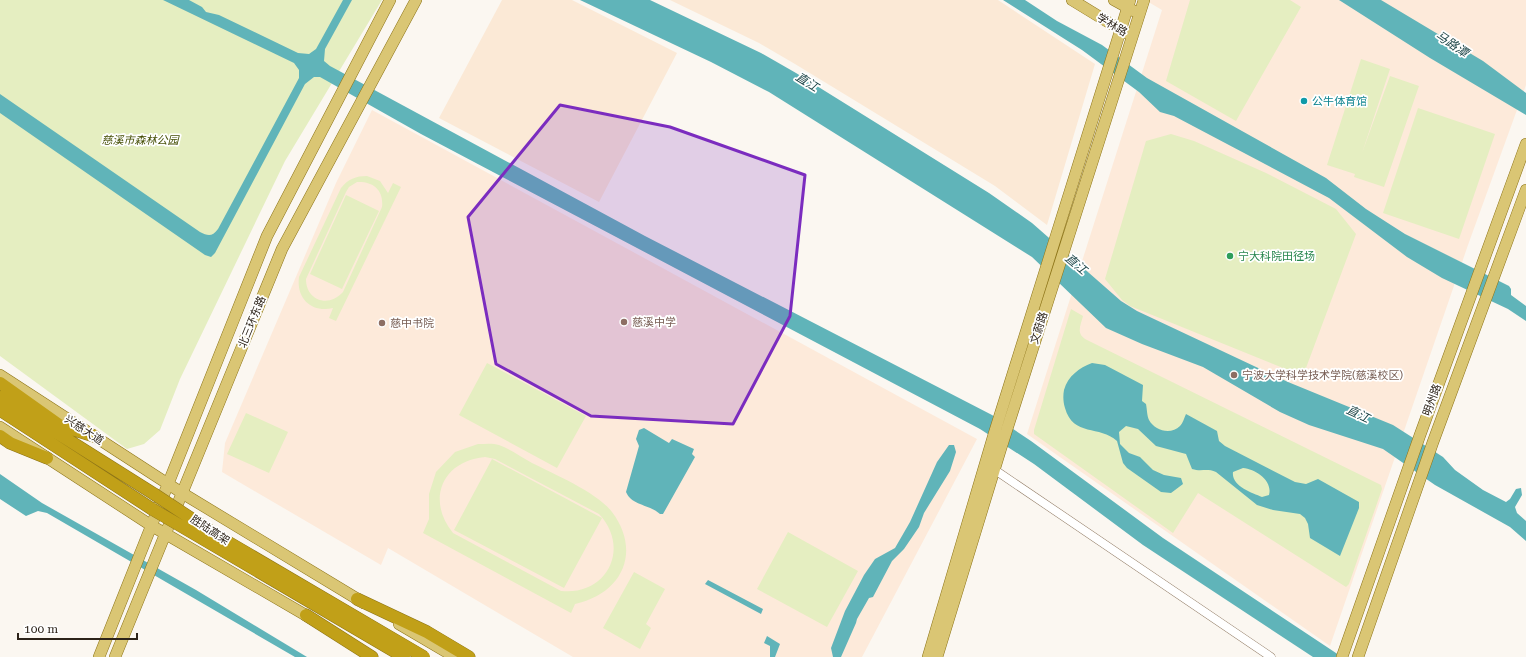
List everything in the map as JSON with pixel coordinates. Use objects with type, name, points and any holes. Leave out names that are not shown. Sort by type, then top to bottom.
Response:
[{"type":"highway","points":[[0,383],[59,426],[94,436]]},
{"type":"highway","name":"胜陆高架","points":[[0,397],[221,538],[424,657]]},
{"type":"highway","name":"胜陆高架","points":[[0,410],[152,508],[404,657]]},
{"type":"highway","points":[[0,434],[10,443],[47,458]]},
{"type":"highway","points":[[357,599],[428,632],[469,657]]},
{"type":"highway","points":[[306,615],[372,657]]},
{"type":"main road","name":"北三环东路","points":[[99,657],[267,236],[390,0]]},
{"type":"main road","name":"北三环东路","points":[[116,657],[282,249],[416,0]]},
{"type":"main road","name":"学林路","points":[[1072,0],[1132,37]]},
{"type":"main road","name":"学林路","points":[[1114,0],[1129,4],[1140,14]]},
{"type":"main road","name":"文蔚路","points":[[937,657],[1052,288],[1144,0]]},
{"type":"main road","name":"文蔚路","points":[[928,657],[993,438],[1129,4]]},
{"type":"main road","name":"明州路","points":[[1343,654],[1420,435],[1526,144]]},
{"type":"main road","name":"明州路","points":[[1358,657],[1433,442],[1526,190]]},
{"type":"main road","name":"兴慈大道","points":[[0,375],[182,493],[455,657]]},
{"type":"main road","points":[[47,458],[152,526],[379,657]]},
{"type":"street","points":[[995,470],[1271,657]]},
{"type":"highlighted area","points":[[560,105],[670,127],[805,175],[790,316],[733,424],[591,416],[496,364],[468,217]]},
{"type":"shaded area","points":[[502,0],[572,0],[677,53],[599,202],[439,118]]},
{"type":"shaded area","points":[[670,0],[998,0],[1095,64],[1047,225],[995,186],[795,64],[759,43]]},
{"type":"shaded area","name":"宁波大学科学技术学院(慈溪校区)","points":[[1145,0],[1526,0],[1526,85],[1468,245],[1330,646],[1027,434],[1162,10]]},
{"type":"shaded area","name":"慈溪中学","points":[[372,110],[977,439],[862,657],[573,657],[388,548],[381,565],[222,472],[225,443],[336,183]]},
{"type":"green space","name":"慈溪市森林公园","points":[[0,0],[382,0],[285,161],[180,379],[160,430],[144,444],[127,449],[0,356]]},
{"type":"green space","points":[[1190,0],[1290,0],[1301,7],[1236,121],[1166,81]]},
{"type":"green space","points":[[1361,59],[1390,69],[1362,153],[1390,76],[1419,86],[1384,187],[1354,177],[1355,174],[1327,165]]},
{"type":"green space","points":[[1418,108],[1495,134],[1459,239],[1383,213]]},
{"type":"green space","name":"宁大科院田径场","points":[[1171,134],[1194,141],[1266,173],[1336,209],[1356,234],[1303,376],[1130,306],[1122,300],[1105,279],[1146,141]]},
{"type":"green space","points":[[363,176],[380,181],[388,193],[393,183],[401,187],[336,321],[329,318],[333,308],[318,308],[307,303],[300,292],[299,277],[341,188],[349,180]],"holes":[[[357,182],[372,185],[379,191],[382,207],[343,292],[331,300],[319,300],[310,293],[307,287],[306,279],[346,192],[349,187]]]},
{"type":"green space","points":[[346,195],[379,211],[342,289],[310,274]]},
{"type":"green space","points":[[1071,309],[1083,316],[1080,333],[1087,340],[1381,485],[1382,489],[1349,584],[1346,587],[1198,493],[1173,533],[1034,434]]},
{"type":"green space","points":[[487,363],[586,416],[557,468],[459,415]]},
{"type":"green space","points":[[246,413],[288,432],[269,473],[227,454]]},
{"type":"green space","points":[[478,444],[499,445],[575,484],[597,498],[612,512],[621,527],[625,542],[626,556],[622,569],[615,581],[605,591],[591,599],[575,604],[571,613],[423,533],[429,519],[429,494],[436,472],[455,452]],"holes":[[[485,457],[495,459],[599,514],[608,527],[613,541],[613,555],[609,567],[602,578],[591,586],[577,591],[561,591],[453,533],[445,520],[441,508],[440,496],[443,484],[449,474],[458,466],[470,460]]]},
{"type":"green space","points":[[492,459],[602,518],[564,588],[454,530]]},
{"type":"green space","points":[[788,532],[858,571],[827,627],[757,589]]},
{"type":"green space","points":[[634,572],[665,589],[646,624],[651,628],[640,649],[603,628]]},
{"type":"water","points":[[163,0],[189,0],[202,7],[206,12],[219,15],[298,53],[309,54],[316,49],[343,0],[352,0],[325,49],[324,61],[330,66],[645,236],[992,415],[1031,441],[1163,538],[1342,657],[1313,657],[1143,545],[1034,464],[980,429],[421,134],[320,77],[314,77],[305,84],[215,253],[211,257],[205,255],[0,113],[0,94],[200,232],[212,235],[218,229],[299,78],[299,70],[294,63]]},
{"type":"water","name":"直江","points":[[580,0],[650,0],[761,53],[796,73],[989,193],[1032,223],[1121,301],[1137,311],[1288,382],[1393,425],[1443,457],[1455,470],[1483,490],[1506,502],[1510,499],[1516,489],[1521,488],[1522,495],[1515,507],[1517,513],[1526,521],[1526,541],[1510,527],[1435,485],[1383,449],[1309,425],[1280,412],[1203,367],[1142,344],[1106,328],[1032,257],[769,92],[711,62]]},
{"type":"water","points":[[1003,0],[1025,0],[1057,21],[1102,45],[1147,78],[1326,178],[1366,209],[1405,234],[1509,286],[1511,289],[1511,295],[1526,306],[1526,321],[1508,309],[1442,278],[1407,257],[1329,198],[1174,116],[1160,112],[1139,92],[1082,50]]},
{"type":"water","name":"马路潭","points":[[1339,0],[1381,0],[1483,61],[1526,93],[1526,115],[1430,58]]},
{"type":"water","points":[[1092,363],[1105,365],[1143,385],[1142,401],[1146,404],[1149,420],[1155,427],[1168,431],[1176,429],[1183,422],[1186,414],[1217,431],[1219,441],[1225,446],[1295,482],[1306,484],[1318,479],[1359,502],[1359,508],[1340,556],[1310,538],[1308,524],[1305,518],[1300,514],[1273,510],[1257,505],[1216,472],[1210,470],[1192,469],[1186,454],[1156,446],[1138,429],[1126,426],[1119,432],[1120,444],[1129,453],[1140,457],[1153,470],[1164,475],[1181,478],[1183,484],[1171,493],[1161,492],[1127,468],[1123,463],[1117,441],[1103,433],[1080,427],[1069,417],[1065,408],[1063,396],[1068,381],[1078,370]],"holes":[[[1243,468],[1258,473],[1266,481],[1270,490],[1269,495],[1262,497],[1248,491],[1235,481],[1233,472]]]},
{"type":"water","points":[[644,428],[669,443],[672,439],[694,449],[692,454],[695,457],[663,514],[660,514],[651,508],[632,500],[626,492],[639,446],[636,439],[639,430]]},
{"type":"water","points":[[949,445],[954,445],[956,452],[950,471],[924,513],[919,527],[904,549],[892,561],[873,597],[869,598],[857,619],[841,657],[833,657],[831,648],[845,611],[864,575],[875,559],[895,548],[910,522],[937,462]]},
{"type":"water","points":[[0,474],[42,503],[196,590],[307,657],[295,657],[47,513],[38,511],[26,516],[0,499]]},
{"type":"water","points":[[708,580],[763,609],[761,614],[705,584]]},
{"type":"water","points":[[767,636],[780,644],[775,657],[770,657],[770,646],[764,643]]},
{"type":"place","name":"公牛体育馆","points":[[1304,101]]},
{"type":"place","name":"宁大科院田径场","points":[[1230,256]]},
{"type":"place","name":"慈溪中学","points":[[624,322]]},
{"type":"place","name":"慈中书院","points":[[382,323]]},
{"type":"place","name":"宁波大学科学技术学院(慈溪校区)","points":[[1234,375]]}]
